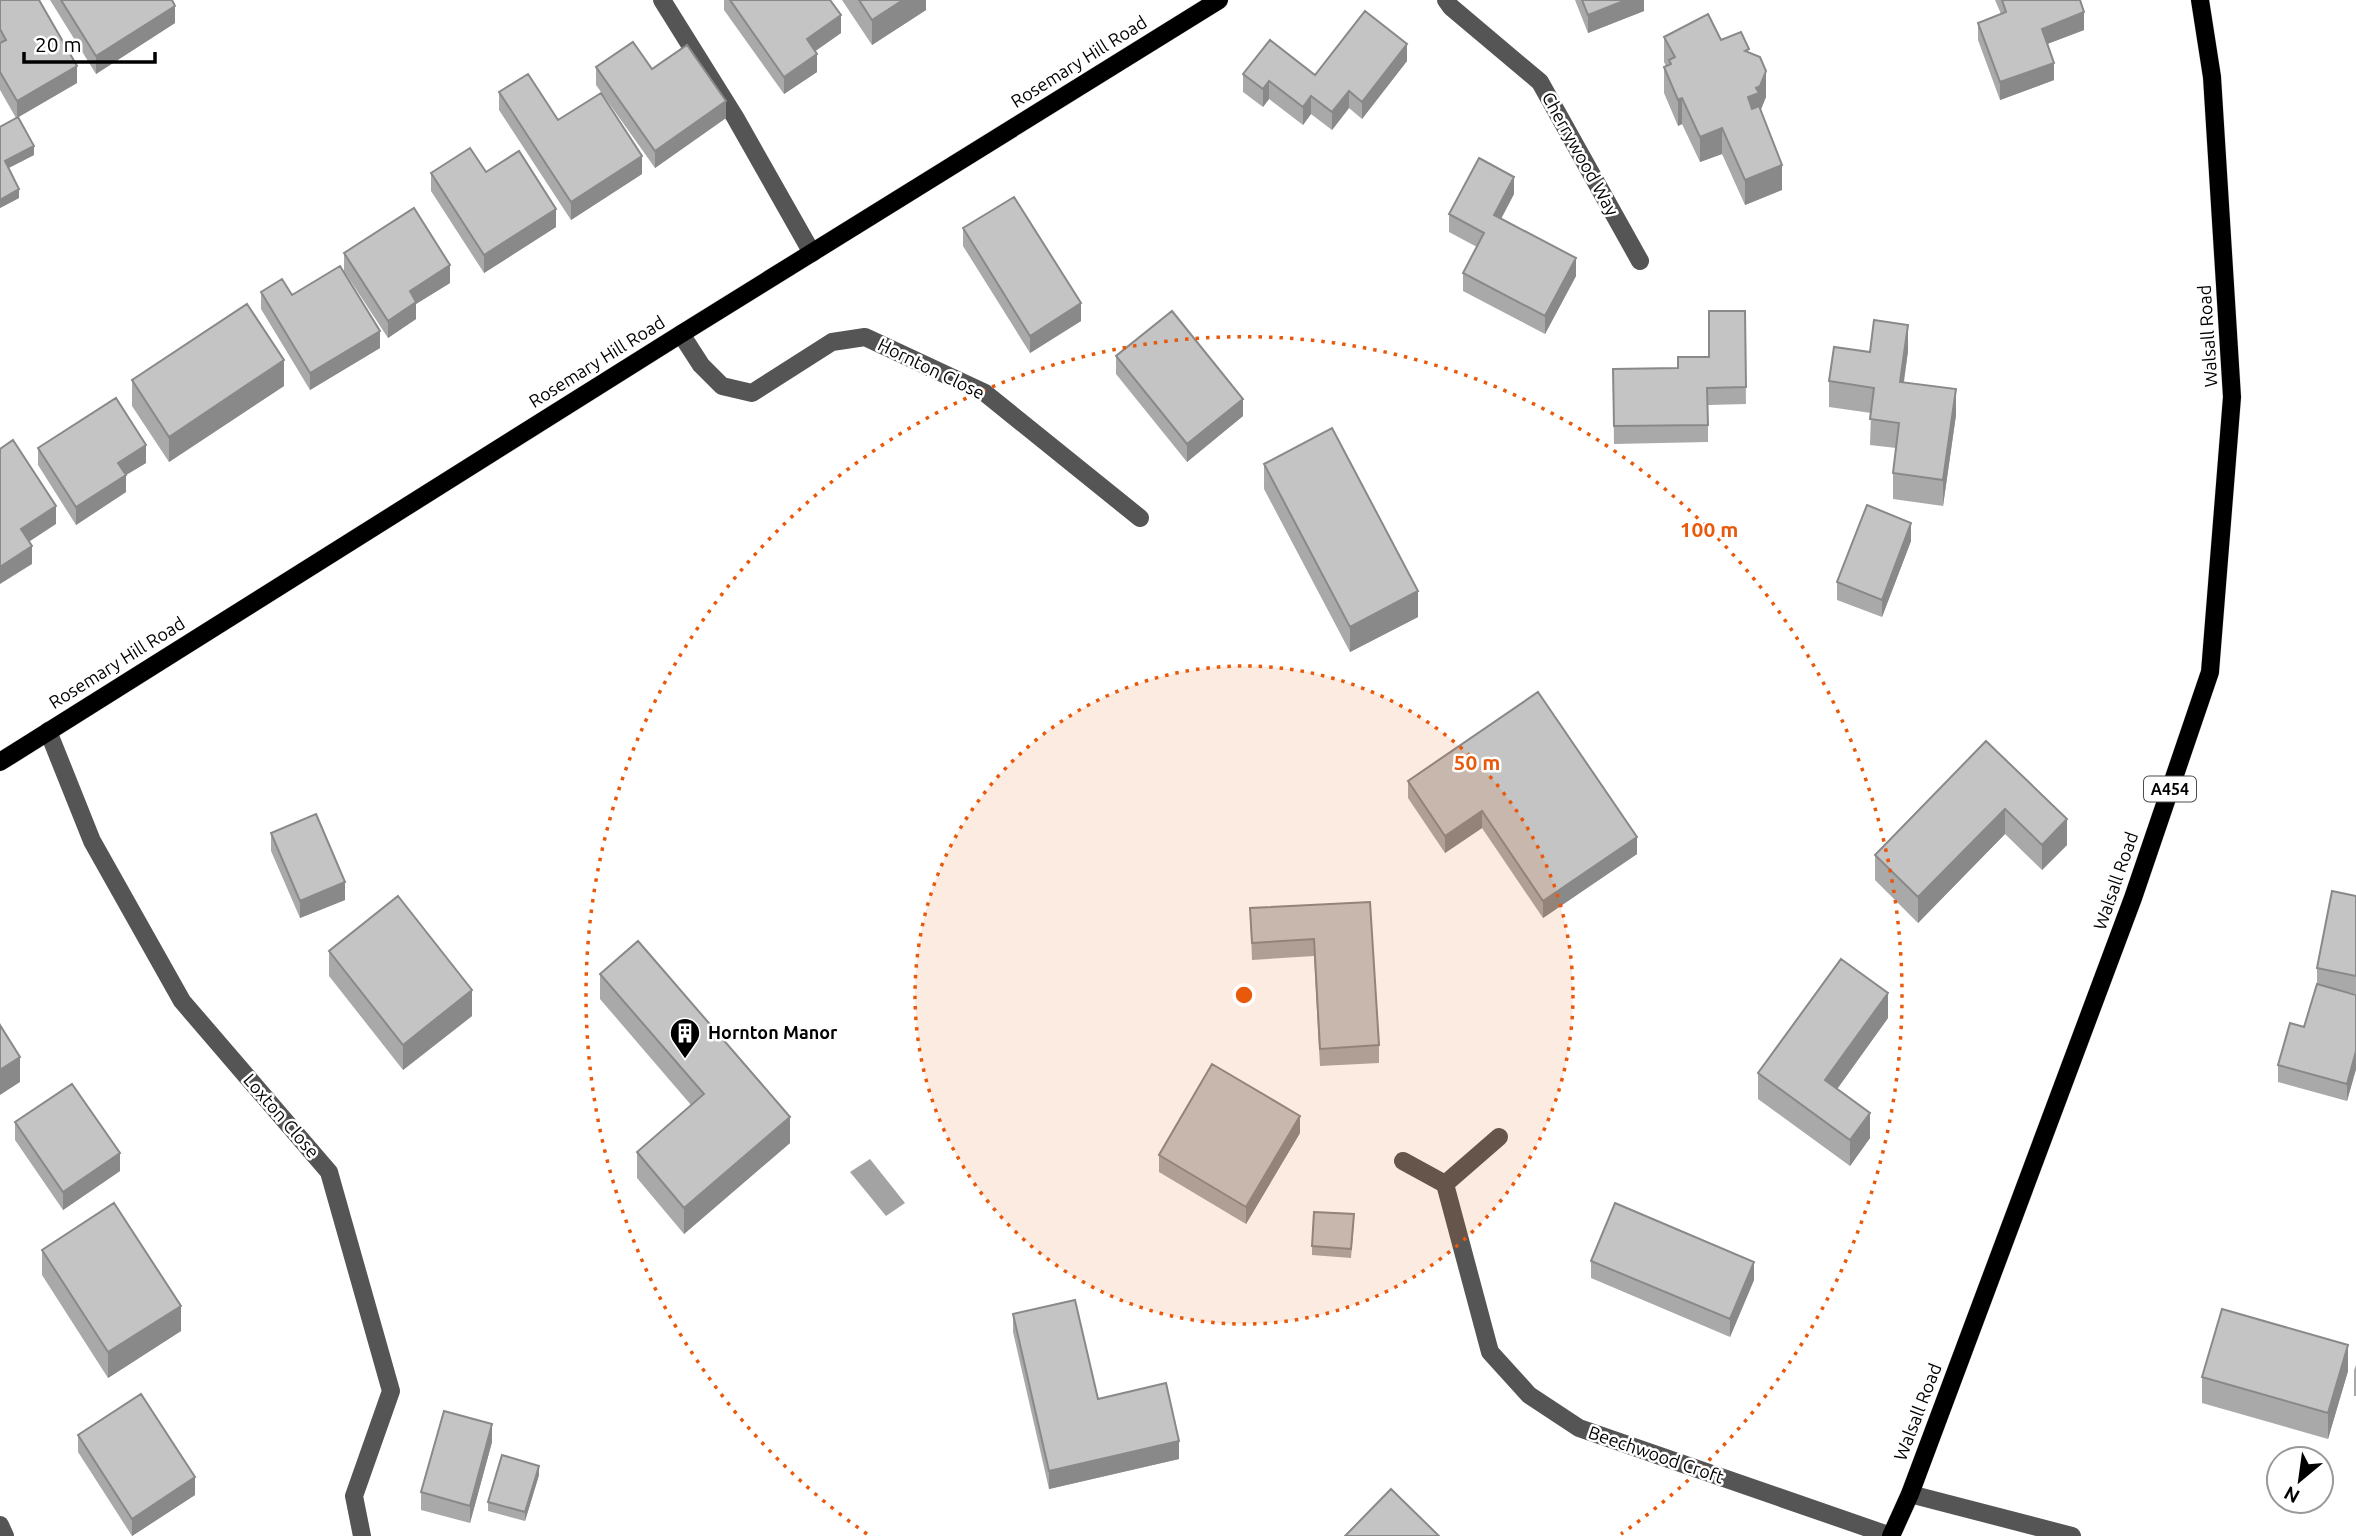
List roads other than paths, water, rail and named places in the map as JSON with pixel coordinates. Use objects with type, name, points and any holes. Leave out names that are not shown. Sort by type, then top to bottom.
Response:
[{"type":"main road","name":"Rosemary Hill Road","points":[[0,762],[1219,0]]},
{"type":"main road","name":"Walsall Road","points":[[1891,1536],[1910,1493],[2133,898],[2210,672],[2232,397],[2212,77],[2200,0]]},
{"type":"street","points":[[662,0],[735,117],[812,253]]},
{"type":"street","name":"Cherrywood Way","points":[[1446,0],[1540,82],[1640,261]]},
{"type":"street","name":"Hornton Close","points":[[681,334],[701,365],[722,386],[752,393],[832,342],[865,337],[985,393],[1140,518]]},
{"type":"street","name":"Loxton Close","points":[[48,731],[92,841],[182,1001],[329,1172],[391,1391],[354,1496],[362,1536]]},
{"type":"street","points":[[1403,1161],[1445,1184],[1499,1137]]},
{"type":"street","name":"Beechwood Croft","points":[[1445,1184],[1490,1352],[1529,1395],[1579,1428],[1891,1536]]},
{"type":"street","points":[[1910,1493],[2073,1536]]},
{"type":"street","points":[[0,1525],[5,1536]]},
{"type":"place","name":"Hornton Manor","points":[[685,1060]]}]
